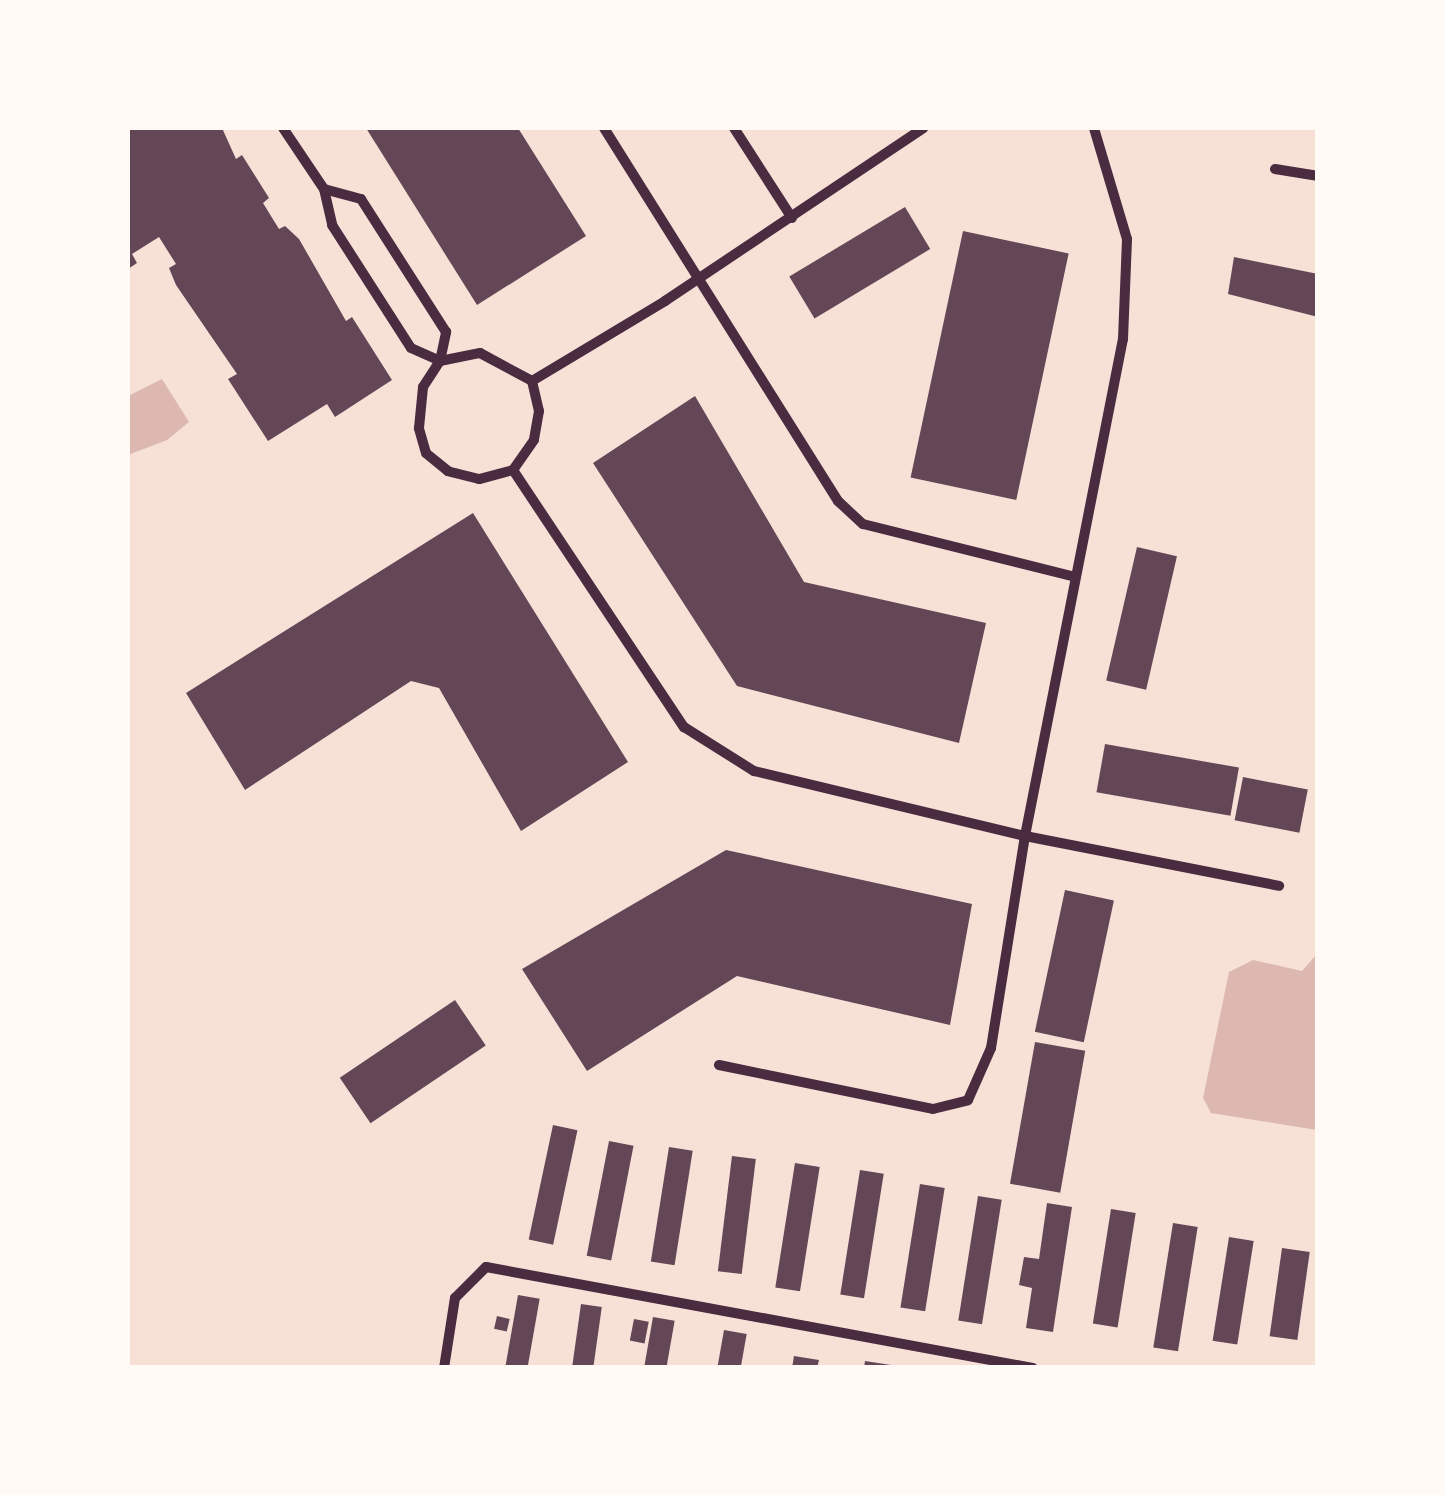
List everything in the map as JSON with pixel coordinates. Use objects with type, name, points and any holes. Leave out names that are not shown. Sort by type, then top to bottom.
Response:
[{"type":"street","points":[[282,128],[324,189],[332,225],[411,348],[438,359],[480,353],[532,380],[539,411],[534,440],[512,470],[479,479],[448,471],[426,454],[419,428],[423,387],[438,359],[446,332],[361,200],[324,189]]},
{"type":"street","points":[[604,128],[838,501],[863,524],[1076,577]]},
{"type":"street","points":[[734,128],[792,218]]},
{"type":"street","points":[[532,380],[700,279],[923,128]]},
{"type":"street","points":[[718,1065],[933,1109],[968,1100],[991,1048],[1025,836],[1124,321],[1127,239],[1094,128]]},
{"type":"street","points":[[1275,168],[1318,176]]},
{"type":"street","points":[[512,470],[684,727],[754,771],[1025,836],[1279,886]]},
{"type":"street","points":[[444,1368],[455,1298],[486,1267],[1033,1368]]},
{"type":"shaded area","points":[[162,379],[189,422],[167,440],[128,455],[128,396]]},
{"type":"shaded area","points":[[1317,954],[1317,1130],[1211,1113],[1203,1098],[1229,972],[1253,960],[1302,971]]},
{"type":"building","points":[[128,128],[222,128],[236,159],[242,155],[269,198],[263,203],[279,229],[285,226],[299,239],[346,321],[352,317],[392,380],[335,417],[327,404],[268,441],[228,379],[237,374],[176,285],[169,268],[176,264],[159,237],[132,254],[137,263],[128,269]]},
{"type":"building","points":[[366,128],[518,128],[586,236],[477,305]]},
{"type":"building","points":[[905,207],[930,249],[815,319],[789,277]]},
{"type":"building","points":[[963,231],[1069,253],[1016,500],[911,477]]},
{"type":"building","points":[[1234,257],[1318,274],[1318,317],[1228,294]]},
{"type":"building","points":[[695,396],[804,582],[986,623],[959,743],[737,686],[593,463]]},
{"type":"building","points":[[473,513],[628,762],[521,831],[439,688],[411,681],[245,790],[186,693]]},
{"type":"building","points":[[1137,547],[1177,556],[1146,690],[1106,680]]},
{"type":"building","points":[[1105,744],[1239,768],[1230,816],[1096,792]]},
{"type":"building","points":[[1243,777],[1308,790],[1299,833],[1235,820]]},
{"type":"building","points":[[726,850],[972,904],[950,1025],[737,976],[587,1071],[522,969]]},
{"type":"building","points":[[1065,890],[1114,900],[1084,1042],[1035,1032]]},
{"type":"building","points":[[455,1000],[486,1046],[371,1123],[340,1078]]},
{"type":"building","points":[[1035,1042],[1085,1051],[1060,1193],[1010,1184]]},
{"type":"building","points":[[553,1125],[577,1130],[553,1245],[529,1239]]},
{"type":"building","points":[[609,1141],[634,1146],[611,1261],[587,1256]]},
{"type":"building","points":[[669,1147],[693,1151],[675,1265],[651,1262]]},
{"type":"building","points":[[732,1156],[756,1159],[742,1274],[718,1271]]},
{"type":"building","points":[[795,1163],[820,1167],[800,1291],[775,1287]]},
{"type":"building","points":[[860,1170],[884,1174],[864,1298],[840,1294]]},
{"type":"building","points":[[920,1184],[945,1188],[925,1311],[900,1307]]},
{"type":"building","points":[[978,1196],[1002,1200],[982,1324],[958,1320]]},
{"type":"building","points":[[1047,1203],[1072,1207],[1053,1332],[1026,1328],[1032,1288],[1019,1285],[1024,1257],[1039,1259]]},
{"type":"building","points":[[1111,1209],[1136,1213],[1118,1327],[1093,1324]]},
{"type":"building","points":[[1173,1223],[1198,1227],[1178,1351],[1153,1347]]},
{"type":"building","points":[[1229,1237],[1254,1241],[1237,1345],[1213,1341]]},
{"type":"building","points":[[1282,1248],[1310,1252],[1297,1340],[1270,1336]]},
{"type":"building","points":[[518,1295],[540,1299],[527,1368],[505,1368]]},
{"type":"building","points":[[581,1304],[602,1307],[593,1368],[572,1368]]},
{"type":"building","points":[[497,1316],[510,1319],[507,1332],[494,1329]]},
{"type":"building","points":[[653,1317],[675,1321],[666,1368],[644,1368]]},
{"type":"building","points":[[634,1319],[649,1322],[645,1343],[630,1341]]},
{"type":"building","points":[[724,1330],[747,1334],[741,1368],[717,1367]]},
{"type":"building","points":[[794,1356],[819,1360],[817,1368],[792,1368]]},
{"type":"building","points":[[865,1361],[891,1365],[891,1368],[864,1368]]}]
